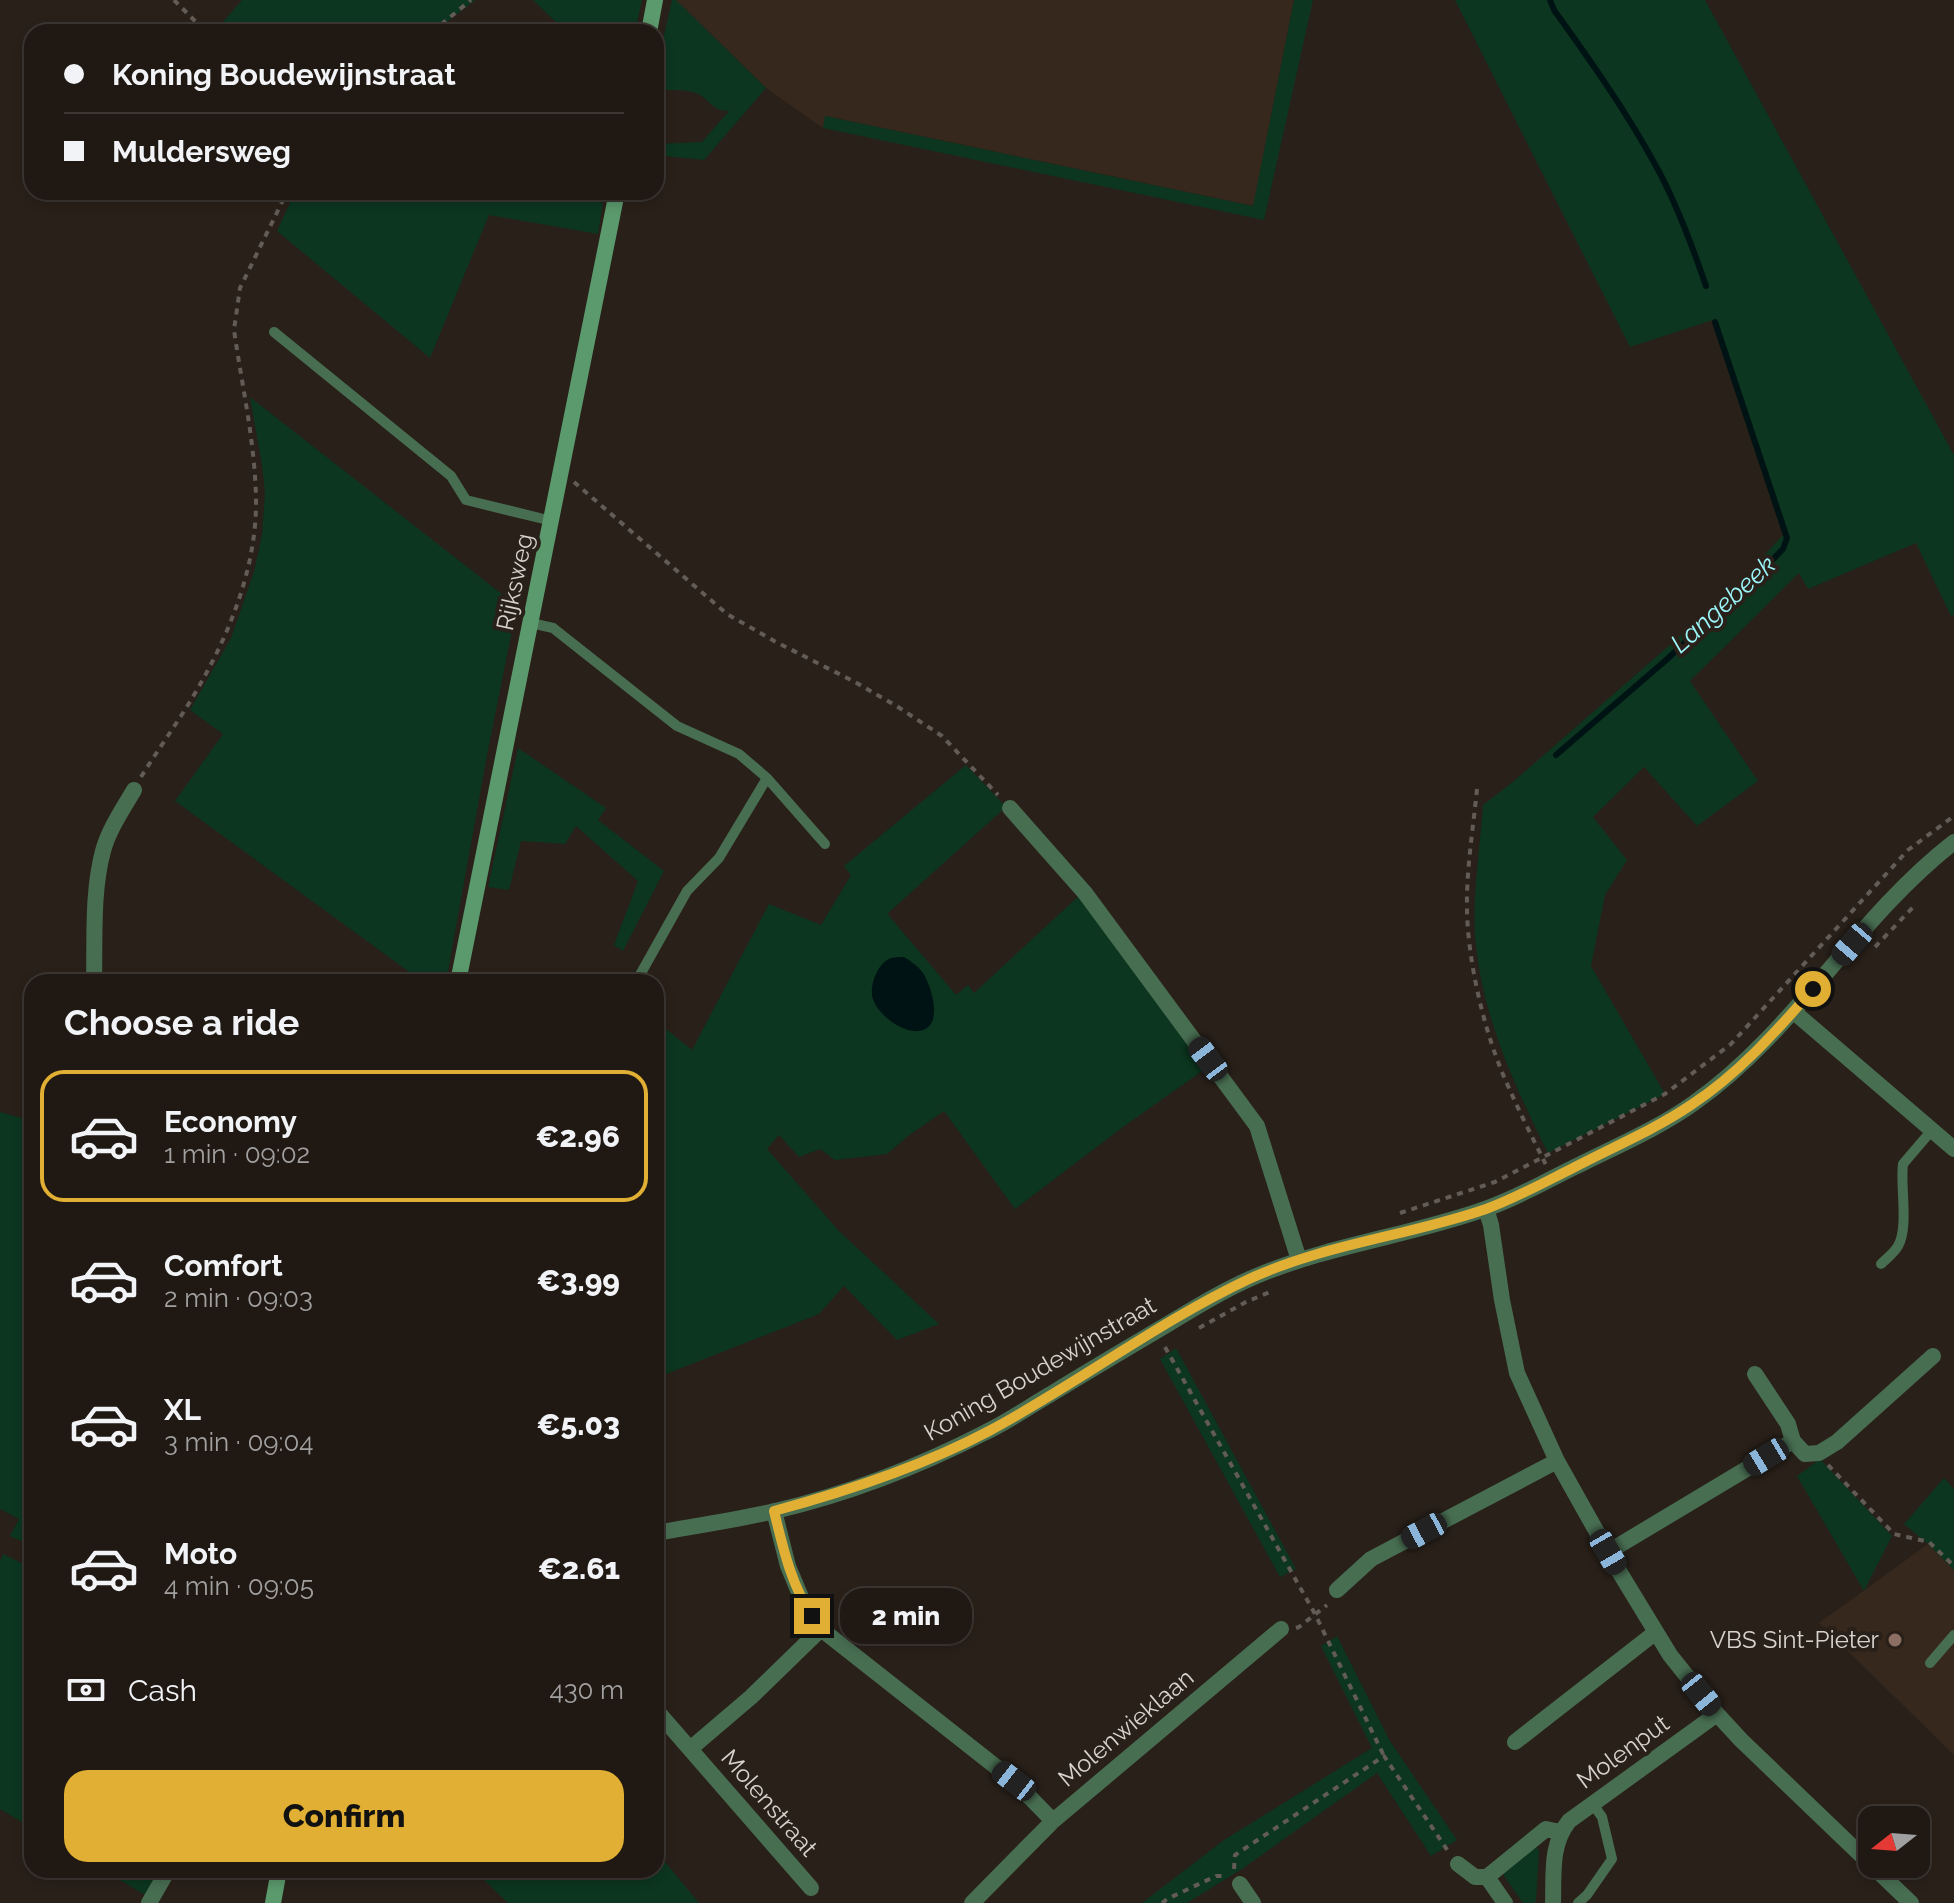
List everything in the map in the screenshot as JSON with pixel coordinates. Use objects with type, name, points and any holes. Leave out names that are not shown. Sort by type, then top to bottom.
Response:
[{"type":"main road","points":[[650,24],[655,0]]},
{"type":"main road","name":"Rijksweg","points":[[460,974],[615,200]]},
{"type":"main road","points":[[273,1903],[278,1878]]},
{"type":"street","points":[[94,974],[96,902],[103,850],[134,790]]},
{"type":"street","points":[[1010,808],[1085,893],[1257,1126],[1299,1260]]},
{"type":"street","name":"Koning Boudewijnstraat","points":[[664,1532],[774,1511],[877,1480],[927,1461],[989,1431],[1208,1300],[1253,1278],[1345,1246],[1486,1209],[1646,1131],[1692,1105],[1724,1080],[1794,1012],[1902,887],[1954,842]]},
{"type":"street","points":[[1794,1012],[1954,1149]]},
{"type":"street","points":[[1486,1209],[1517,1373],[1557,1461],[1670,1655],[1741,1740],[1911,1903]]},
{"type":"street","points":[[1755,1374],[1788,1424],[1793,1441],[1805,1454],[1819,1453],[1837,1442],[1933,1356]]},
{"type":"street","points":[[1608,1552],[1793,1441]]},
{"type":"street","points":[[1337,1590],[1371,1559],[1557,1461]]},
{"type":"street","points":[[774,1511],[788,1566],[803,1602],[821,1629],[1014,1781],[1053,1821]]},
{"type":"street","name":"Molenstraat","points":[[690,1749],[751,1697],[821,1629]]},
{"type":"street","name":"Molenwieklaan","points":[[972,1903],[1053,1821],[1281,1629]]},
{"type":"street","points":[[1515,1742],[1656,1632]]},
{"type":"street","name":"Molenput","points":[[1487,1877],[1546,1829],[1560,1832],[1592,1803],[1717,1714]]},
{"type":"street","name":"Molenstraat","points":[[664,1719],[811,1888]]},
{"type":"street","points":[[1553,1903],[1555,1847],[1560,1832]]},
{"type":"street","points":[[1458,1864],[1475,1877],[1487,1877],[1505,1903]]},
{"type":"street","points":[[149,1903],[163,1878]]},
{"type":"street","points":[[1240,1884],[1253,1903]]},
{"type":"lane","points":[[274,332],[451,476],[466,500],[552,521]]},
{"type":"lane","points":[[531,623],[553,628],[677,726],[739,754],[767,778],[825,844]]},
{"type":"lane","points":[[640,974],[687,891],[719,858],[767,778]]},
{"type":"lane","points":[[1881,1264],[1900,1243],[1903,1229],[1903,1164],[1932,1130]]},
{"type":"lane","points":[[1930,1663],[1954,1635]]},
{"type":"lane","points":[[1578,1903],[1612,1859],[1602,1817],[1592,1803]]},
{"type":"path","points":[[174,0],[198,24]]},
{"type":"path","points":[[441,24],[471,0]]},
{"type":"path","points":[[134,790],[182,714],[222,640],[247,572],[256,501],[254,452],[234,321],[240,288],[283,200]]},
{"type":"path","points":[[561,478],[573,480],[727,614],[864,687],[942,736],[1010,808]]},
{"type":"path","points":[[1477,789],[1468,874],[1471,959],[1501,1070],[1552,1178]]},
{"type":"path","points":[[1395,1215],[1495,1182],[1665,1094],[1731,1044],[1908,850],[1954,816]]},
{"type":"path","points":[[1165,1347],[1315,1614],[1384,1756],[1458,1864]]},
{"type":"path","points":[[1819,1453],[1894,1534],[1929,1542],[1954,1566]]},
{"type":"path","points":[[1281,1629],[1299,1627],[1326,1606],[1337,1590]]},
{"type":"path","points":[[1162,1903],[1216,1876],[1234,1875],[1235,1855],[1384,1756]]},
{"type":"shaded area","points":[[676,0],[1294,0],[1254,206],[826,116],[823,128],[766,88]]},
{"type":"shaded area","points":[[904,957],[923,973],[934,1006],[931,1023],[926,1029],[918,1031],[904,1029],[889,1020],[872,995],[874,979],[882,964],[891,958]]},
{"type":"shaded area","name":"VBS Sint-Pieter","points":[[1928,1544],[1954,1570],[1954,1755],[1819,1623]]},
{"type":"green space","points":[[242,0],[475,0],[444,24],[221,24]]},
{"type":"green space","points":[[533,0],[642,0],[637,24],[558,24]]},
{"type":"green space","points":[[672,0],[676,0],[766,88],[704,160],[664,156],[664,144],[702,142],[729,111],[714,107],[696,93],[664,90],[664,36]]},
{"type":"green space","points":[[1294,0],[1313,0],[1264,220],[823,128],[825,116],[1253,206]]},
{"type":"green space","points":[[1455,0],[1705,0],[1954,455],[1954,615],[1951,616],[1916,543],[1808,589],[1799,573],[1690,681],[1758,781],[1697,826],[1644,767],[1593,817],[1627,860],[1605,895],[1591,966],[1665,1094],[1548,1153],[1503,1052],[1480,973],[1475,911],[1483,805],[1727,595],[1783,535],[1713,320],[1630,347]]},
{"type":"green space","points":[[291,200],[589,200],[603,203],[598,234],[489,215],[430,358],[277,231]]},
{"type":"green space","points":[[250,397],[517,606],[447,974],[412,974],[175,801],[223,734],[190,710],[231,638],[254,572],[262,535],[265,493]]},
{"type":"green space","points":[[518,748],[606,808],[598,820],[664,871],[623,951],[614,945],[638,881],[576,826],[565,844],[521,841],[509,890],[488,887]]},
{"type":"green space","points":[[966,765],[1006,807],[888,913],[890,917],[956,995],[968,985],[974,993],[1082,893],[1205,1069],[1015,1209],[944,1111],[887,1154],[835,1160],[820,1149],[799,1157],[779,1135],[767,1149],[839,1231],[939,1324],[897,1340],[844,1286],[819,1314],[664,1375],[664,1027],[692,1050],[769,904],[821,925],[851,875],[844,866]],"holes":[[[884,963],[922,973],[931,994],[934,1013],[872,997],[874,978]]]},
{"type":"green space","points":[[0,1112],[24,1119],[24,1542],[10,1536],[19,1519],[0,1509]]},
{"type":"green space","points":[[1176,1348],[1296,1569],[1280,1577],[1160,1359]]},
{"type":"green space","points":[[1820,1459],[1892,1536],[1864,1591],[1797,1476]]},
{"type":"green space","points":[[1944,1478],[1954,1489],[1954,1570],[1904,1524]]},
{"type":"green space","points":[[3,1554],[24,1564],[24,1823],[0,1809],[0,1561]]},
{"type":"green space","points":[[1337,1636],[1390,1741],[1457,1840],[1431,1856],[1377,1773],[1242,1869],[1187,1903],[1142,1903],[1224,1840],[1372,1748],[1321,1646]]},
{"type":"green space","points":[[1536,1846],[1539,1851],[1536,1901],[1523,1903],[1504,1876],[1504,1871]]},
{"type":"green space","points":[[664,1861],[699,1903],[508,1903],[482,1878],[664,1878]]},
{"type":"green space","points":[[117,1878],[157,1878],[147,1896]]},
{"type":"waterway","name":"Langebeek","points":[[1550,0],[1656,166],[1684,225],[1706,286]]},
{"type":"waterway","name":"Langebeek","points":[[1556,755],[1665,661],[1783,549],[1787,538],[1715,322]]},
{"type":"place","name":"VBS Sint-Pieter","points":[[1895,1640]]},
{"type":"route","points":[[812,1616],[788,1566],[774,1511],[877,1480],[927,1461],[989,1431],[1208,1300],[1253,1278],[1345,1246],[1486,1209],[1564,1173],[1692,1105],[1762,1044],[1813,989]]}]
